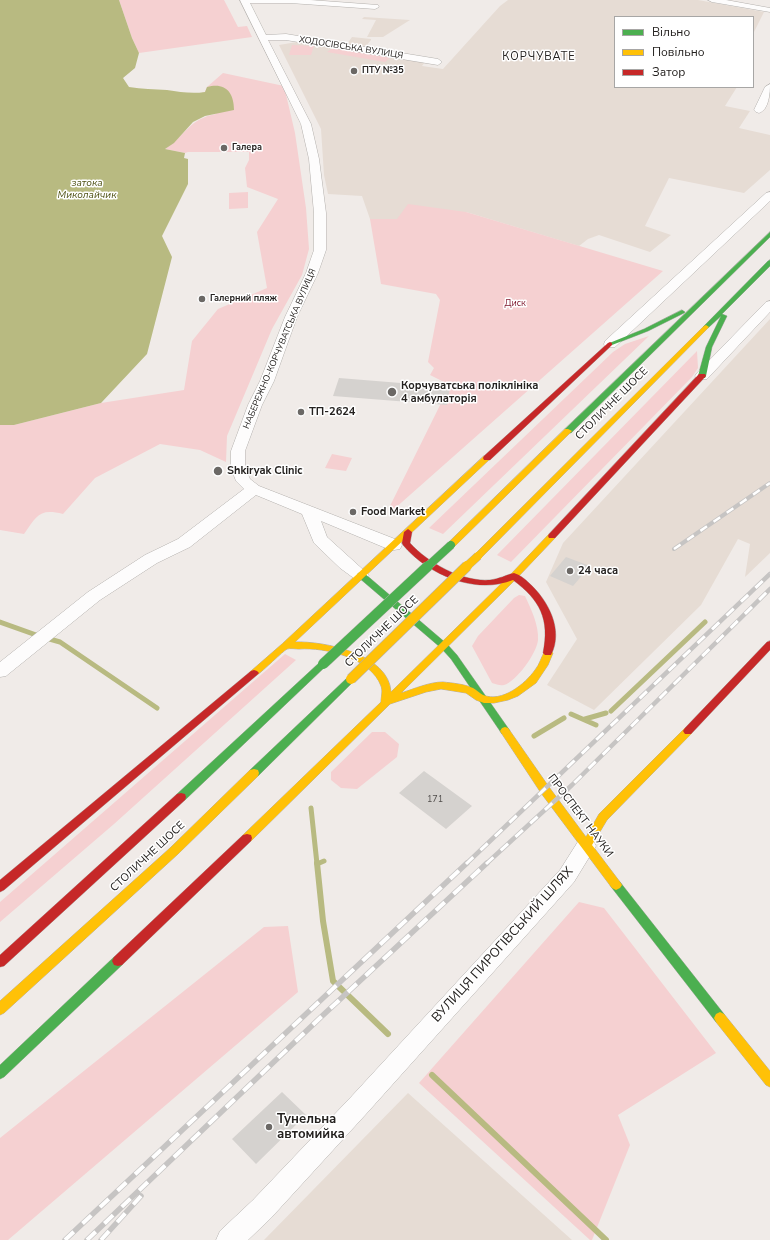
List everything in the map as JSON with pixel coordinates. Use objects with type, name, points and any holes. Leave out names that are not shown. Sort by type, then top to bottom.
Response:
[{"type":"main road","name":"СТОЛИЧНЕ ШОСЕ","points":[[0,962],[145,831],[451,544],[706,298],[770,234]]},
{"type":"main road","name":"СТОЛИЧНЕ ШОСЕ","points":[[0,1009],[174,851],[478,556],[770,262]]},
{"type":"main road","points":[[0,887],[285,646],[610,344],[672,318],[706,298]]},
{"type":"main road","points":[[0,1073],[317,771],[514,576],[702,376],[709,347],[730,301]]},
{"type":"main road","points":[[408,532],[406,543],[411,551],[419,557],[469,581],[486,584],[501,581],[514,576]]},
{"type":"main road","name":"ПРОСПЕКТ НАУКИ","points":[[361,575],[444,646],[484,699],[545,790],[586,846],[770,1081]]},
{"type":"main road","points":[[386,703],[438,686],[468,690],[484,699],[504,698],[514,694],[535,678],[546,661],[550,645],[550,630],[546,609],[538,596],[526,584],[514,576]]},
{"type":"main road","name":"ВУЛИЦЯ ПИРОГІВСЬКИЙ ШЛЯХ","points":[[586,846],[603,817],[682,738],[770,644]]},
{"type":"main road","points":[[285,646],[321,646],[348,653],[360,660],[379,676],[386,687],[386,703]]},
{"type":"street","points":[[244,0],[290,1],[375,7]]},
{"type":"street","name":"НАБЕРЕЖНО-КОРЧУВАТСЬКА ВУЛИЦЯ","points":[[244,0],[306,124],[311,145],[320,213],[320,250],[312,273],[291,317],[267,381],[255,405],[238,451],[238,468],[243,481],[254,489]]},
{"type":"street","points":[[712,0],[770,10]]},
{"type":"street","name":"ХОДОСІВСЬКА ВУЛИЦЯ","points":[[263,38],[286,37],[438,62]]},
{"type":"street","points":[[759,110],[770,87]]},
{"type":"street","points":[[610,344],[770,195]]},
{"type":"street","points":[[702,376],[770,305]]},
{"type":"street","points":[[0,671],[94,596],[151,559],[184,542],[254,489],[394,545]]},
{"type":"street","points":[[309,511],[320,539],[346,564],[361,575]]},
{"type":"street","name":"ВУЛИЦЯ ПИРОГІВСЬКИЙ ШЛЯХ","points":[[229,1240],[273,1197],[414,1044],[566,876],[586,846]]},
{"type":"shaded area","points":[[508,0],[698,0],[764,12],[754,32],[754,16],[614,16],[614,88],[736,88],[725,106],[750,111],[739,128],[770,135],[770,170],[744,193],[669,178],[645,226],[671,235],[650,252],[599,235],[588,239],[579,246],[466,212],[402,220],[370,219],[362,196],[328,194],[324,175],[321,129],[279,45],[297,42],[425,62],[422,66],[443,69],[500,6]]},
{"type":"shaded area","points":[[364,17],[410,20],[383,37],[367,37],[376,20],[362,19]]},
{"type":"shaded area","points":[[352,37],[371,40],[366,46],[347,44]]},
{"type":"shaded area","points":[[770,319],[770,553],[745,577],[750,544],[738,539],[701,605],[594,710],[547,685],[577,639],[546,582],[563,543]]},
{"type":"shaded area","points":[[408,1093],[572,1240],[264,1240]]},
{"type":"green space","points":[[119,0],[224,0],[238,27],[247,26],[252,37],[139,53],[132,38]]},
{"type":"green space","points":[[292,45],[314,46],[311,55],[289,55]]},
{"type":"green space","points":[[333,48],[391,57],[385,62],[327,52]]},
{"type":"green space","points":[[223,73],[284,86],[295,133],[306,208],[309,249],[302,275],[272,329],[227,436],[226,462],[200,450],[160,444],[95,478],[63,514],[49,512],[39,515],[24,534],[0,530],[0,425],[14,425],[101,403],[184,390],[192,341],[218,309],[267,288],[257,232],[278,199],[247,187],[245,168],[249,160],[249,152],[185,153],[165,149],[188,128],[207,116],[216,114],[201,93],[205,92],[207,87]]},
{"type":"green space","points":[[248,192],[248,208],[229,209],[229,193]]},
{"type":"green space","name":"Диск","points":[[408,204],[466,212],[663,271],[393,510],[389,508],[450,385],[430,375],[434,368],[428,362],[440,300],[436,294],[381,284],[370,219],[397,219]]},
{"type":"green space","points":[[649,336],[443,534],[429,528],[613,352],[625,344]]},
{"type":"green space","points":[[697,351],[698,368],[692,377],[511,562],[497,555]]},
{"type":"green space","points":[[332,454],[352,458],[346,471],[325,468]]},
{"type":"green space","points":[[519,595],[525,596],[534,617],[538,634],[537,646],[530,659],[514,679],[504,685],[498,685],[492,683],[472,646],[478,636],[514,598]]},
{"type":"green space","points":[[285,654],[296,660],[114,824],[0,922],[0,902]]},
{"type":"green space","points":[[372,732],[385,732],[399,744],[397,757],[357,789],[341,788],[331,780],[331,772]]},
{"type":"green space","points":[[579,902],[604,908],[716,1053],[618,1115],[630,1145],[592,1240],[590,1240],[419,1083]]},
{"type":"green space","points":[[288,926],[298,992],[8,1240],[0,1240],[0,1138],[264,927]]},
{"type":"water","name":"затока Миколайчик","points":[[0,0],[119,0],[132,38],[139,53],[135,68],[123,78],[129,87],[195,93],[205,92],[207,87],[219,86],[223,87],[230,93],[234,104],[234,110],[205,116],[193,122],[174,143],[165,149],[185,153],[184,158],[188,159],[188,184],[162,236],[172,257],[147,354],[101,403],[14,425],[0,425]]},
{"type":"building","name":"Корчуватська поліклініка 4 амбулаторія","points":[[339,378],[450,387],[447,405],[333,396]]},
{"type":"building","name":"24 часа","points":[[566,557],[590,566],[573,586],[550,576]]},
{"type":"building","points":[[424,771],[472,806],[446,829],[399,793]]},
{"type":"building","name":"Тунельна автомийка","points":[[282,1092],[306,1115],[256,1164],[232,1139]]},
{"type":"waterway","points":[[0,622],[39,636]]},
{"type":"waterway","points":[[611,711],[705,622]]},
{"type":"waterway","points":[[46,638],[60,642],[157,708]]},
{"type":"waterway","points":[[585,719],[606,713]]},
{"type":"waterway","points":[[571,714],[596,725]]},
{"type":"waterway","points":[[534,736],[564,718]]},
{"type":"waterway","points":[[311,808],[317,864]]},
{"type":"waterway","points":[[317,864],[324,861]]},
{"type":"waterway","points":[[317,864],[323,921],[333,981],[388,1034]]},
{"type":"waterway","points":[[432,1075],[606,1240]]},
{"type":"railway","points":[[674,549],[770,483]]},
{"type":"railway","points":[[466,864],[770,574]]},
{"type":"railway","points":[[486,864],[572,785],[770,589]]},
{"type":"railway","points":[[65,1240],[467,863]]},
{"type":"railway","points":[[87,1240],[321,1017],[487,863]]},
{"type":"railway","points":[[101,1240],[141,1196]]},
{"type":"traffic: fast","points":[[568,431],[770,234]]},
{"type":"traffic: fast","points":[[706,327],[770,262]]},
{"type":"traffic: fast","points":[[610,344],[646,330],[682,312]]},
{"type":"traffic: fast","points":[[702,376],[709,347],[724,316]]},
{"type":"traffic: fast","points":[[323,664],[451,545]]},
{"type":"traffic: fast","points":[[361,575],[444,646],[454,657],[505,731]]},
{"type":"traffic: fast","points":[[181,797],[323,664]]},
{"type":"traffic: fast","points":[[254,773],[351,679]]},
{"type":"traffic: fast","points":[[616,885],[720,1018]]},
{"type":"traffic: fast","points":[[0,1073],[118,961]]},
{"type":"traffic: slow","points":[[478,556],[706,327]]},
{"type":"traffic: slow","points":[[451,545],[568,431]]},
{"type":"traffic: slow","points":[[254,673],[487,458]]},
{"type":"traffic: slow","points":[[317,771],[514,576],[552,536]]},
{"type":"traffic: slow","points":[[351,679],[478,556]]},
{"type":"traffic: slow","points":[[285,646],[311,645],[328,647],[358,658],[382,678],[386,687],[386,703]]},
{"type":"traffic: slow","points":[[391,701],[426,688],[441,686],[468,690],[484,699],[494,700],[505,698],[515,694],[532,680],[545,662],[548,653]]},
{"type":"traffic: slow","points":[[505,731],[545,790],[616,885]]},
{"type":"traffic: slow","points":[[586,846],[603,817],[688,731]]},
{"type":"traffic: slow","points":[[247,838],[317,771]]},
{"type":"traffic: slow","points":[[0,1009],[174,851],[254,773]]},
{"type":"traffic: slow","points":[[720,1018],[770,1081]]},
{"type":"traffic: jam","points":[[487,458],[610,344]]},
{"type":"traffic: jam","points":[[552,536],[702,376]]},
{"type":"traffic: jam","points":[[408,532],[406,543],[412,550],[421,558],[454,576],[466,580],[486,583],[500,581],[513,576]]},
{"type":"traffic: jam","points":[[514,576],[532,591],[545,609],[549,619],[550,629],[548,653]]},
{"type":"traffic: jam","points":[[688,731],[770,644]]},
{"type":"traffic: jam","points":[[0,887],[254,673]]},
{"type":"traffic: jam","points":[[0,962],[181,797]]},
{"type":"traffic: jam","points":[[118,961],[247,838]]},
{"type":"place","name":"ПТУ №35","points":[[354,71]]},
{"type":"place","name":"Галера","points":[[224,148]]},
{"type":"place","name":"Галерний пляж","points":[[202,299]]},
{"type":"place","name":"Корчуватська поліклініка 4 амбулаторія","points":[[392,392]]},
{"type":"place","name":"ТП-2624","points":[[301,412]]},
{"type":"place","name":"Shkiryak Clinic","points":[[218,471]]},
{"type":"place","name":"Food Market","points":[[353,512]]},
{"type":"place","name":"24 часа","points":[[570,571]]},
{"type":"place","name":"Тунельна автомийка","points":[[269,1127]]},
{"type":"district","name":"КОРЧУВАТЕ","points":[[539,57]]}]
